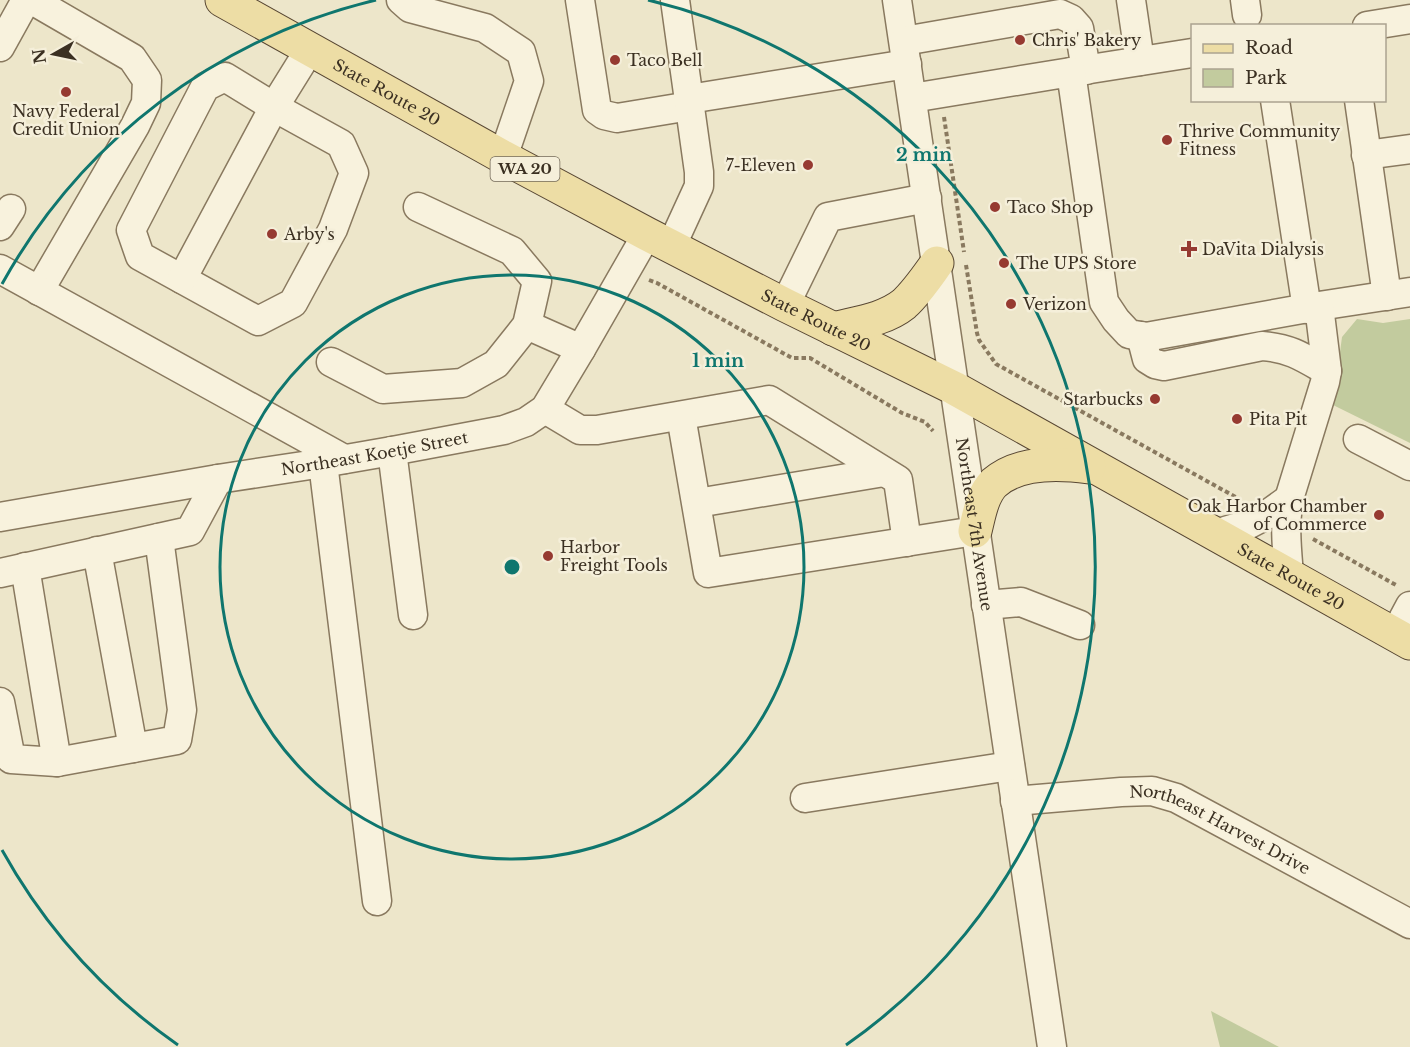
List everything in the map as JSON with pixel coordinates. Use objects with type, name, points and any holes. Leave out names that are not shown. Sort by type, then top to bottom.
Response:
[{"type":"main road","name":"State Route 20","points":[[222,0],[258,9],[310,49],[503,157],[785,305],[954,388],[1403,638]]},
{"type":"main road","points":[[833,329],[885,315],[902,305],[918,289],[956,260]]},
{"type":"main road","points":[[975,531],[987,494],[993,484],[1008,474],[1030,467],[1065,464],[1096,468]]},
{"type":"street","points":[[0,47],[26,0]]},
{"type":"street","points":[[32,0],[132,58],[147,80],[146,103],[135,126],[39,291]]},
{"type":"street","points":[[401,0],[410,8],[485,28],[521,52],[529,81],[503,157]]},
{"type":"street","points":[[580,0],[597,110],[604,115],[617,118],[1060,14],[1071,19],[1079,28],[1079,71],[1104,302],[1128,334],[1146,338],[1313,307],[1401,294],[1366,154],[1359,102]]},
{"type":"street","name":"Northeast Koetje Street","points":[[0,517],[504,430],[526,422],[544,409],[581,349],[699,186],[690,102],[675,0]]},
{"type":"street","name":"Northeast 7th Avenue","points":[[897,0],[927,198],[956,260],[954,388],[1052,1047]]},
{"type":"street","points":[[1131,0],[1140,62]]},
{"type":"street","points":[[1379,24],[1410,19]]},
{"type":"street","points":[[182,279],[274,107],[310,49]]},
{"type":"street","points":[[912,98],[1191,53]]},
{"type":"street","points":[[225,77],[274,107],[341,144],[354,173],[333,229],[293,303],[258,321],[140,256],[130,230],[205,87],[225,77]]},
{"type":"street","points":[[1275,102],[1327,371],[1281,513],[1289,575]]},
{"type":"street","points":[[1366,154],[1410,150]]},
{"type":"street","points":[[785,305],[828,217],[927,198]]},
{"type":"street","points":[[331,362],[383,389],[462,383],[496,364],[527,325],[537,281],[512,251],[418,207]]},
{"type":"street","points":[[0,269],[334,461],[377,901]]},
{"type":"street","points":[[527,325],[581,349]]},
{"type":"street","points":[[1141,336],[1147,359],[1164,366],[1262,346],[1290,350],[1327,371]]},
{"type":"street","points":[[544,409],[580,430],[597,430],[769,400],[898,480],[907,542]]},
{"type":"street","points":[[681,416],[708,573],[975,531]]},
{"type":"street","points":[[1359,439],[1410,466]]},
{"type":"street","points":[[392,451],[413,615]]},
{"type":"street","points":[[697,503],[884,472]]},
{"type":"street","points":[[57,762],[12,570],[190,531],[218,479]]},
{"type":"street","points":[[1215,534],[1281,513]]},
{"type":"street","points":[[0,702],[11,759],[57,762],[177,740],[182,710],[159,538]]},
{"type":"street","points":[[97,551],[133,748]]},
{"type":"street","points":[[1403,638],[1405,596]]},
{"type":"street","points":[[986,605],[1021,602],[1080,625]]},
{"type":"street","points":[[805,798],[1010,766]]},
{"type":"street","name":"Northeast Harvest Drive","points":[[1015,801],[1152,791],[1176,798],[1410,924]]},
{"type":"path","points":[[940,93],[956,260],[976,333],[996,364],[1281,513],[1405,596]]},
{"type":"path","points":[[646,279],[792,358],[810,358],[902,413],[924,422],[936,436]]},
{"type":"green space","points":[[1357,319],[1383,323],[1410,319],[1410,443],[1333,405],[1342,337]]},
{"type":"green space","points":[[1211,1011],[1279,1047],[1220,1047]]},
{"type":"place","name":"Chris' Bakery","points":[[1020,40]]},
{"type":"place","name":"Taco Bell","points":[[615,60]]},
{"type":"place","name":"Navy Federal Credit Union","points":[[66,92]]},
{"type":"place","name":"Thrive Community Fitness","points":[[1167,140]]},
{"type":"place","name":"7-Eleven","points":[[808,165]]},
{"type":"place","name":"Taco Shop","points":[[995,207]]},
{"type":"place","name":"Arby's","points":[[272,234]]},
{"type":"place","name":"DaVita Dialysis","points":[[1189,249]]},
{"type":"place","name":"The UPS Store","points":[[1004,263]]},
{"type":"place","name":"Verizon","points":[[1011,304]]},
{"type":"place","name":"Starbucks","points":[[1155,399]]},
{"type":"place","name":"Pita Pit","points":[[1237,419]]},
{"type":"place","name":"Oak Harbor Chamber of Commerce","points":[[1379,515]]},
{"type":"place","name":"Harbor Freight Tools","points":[[548,556]]}]
